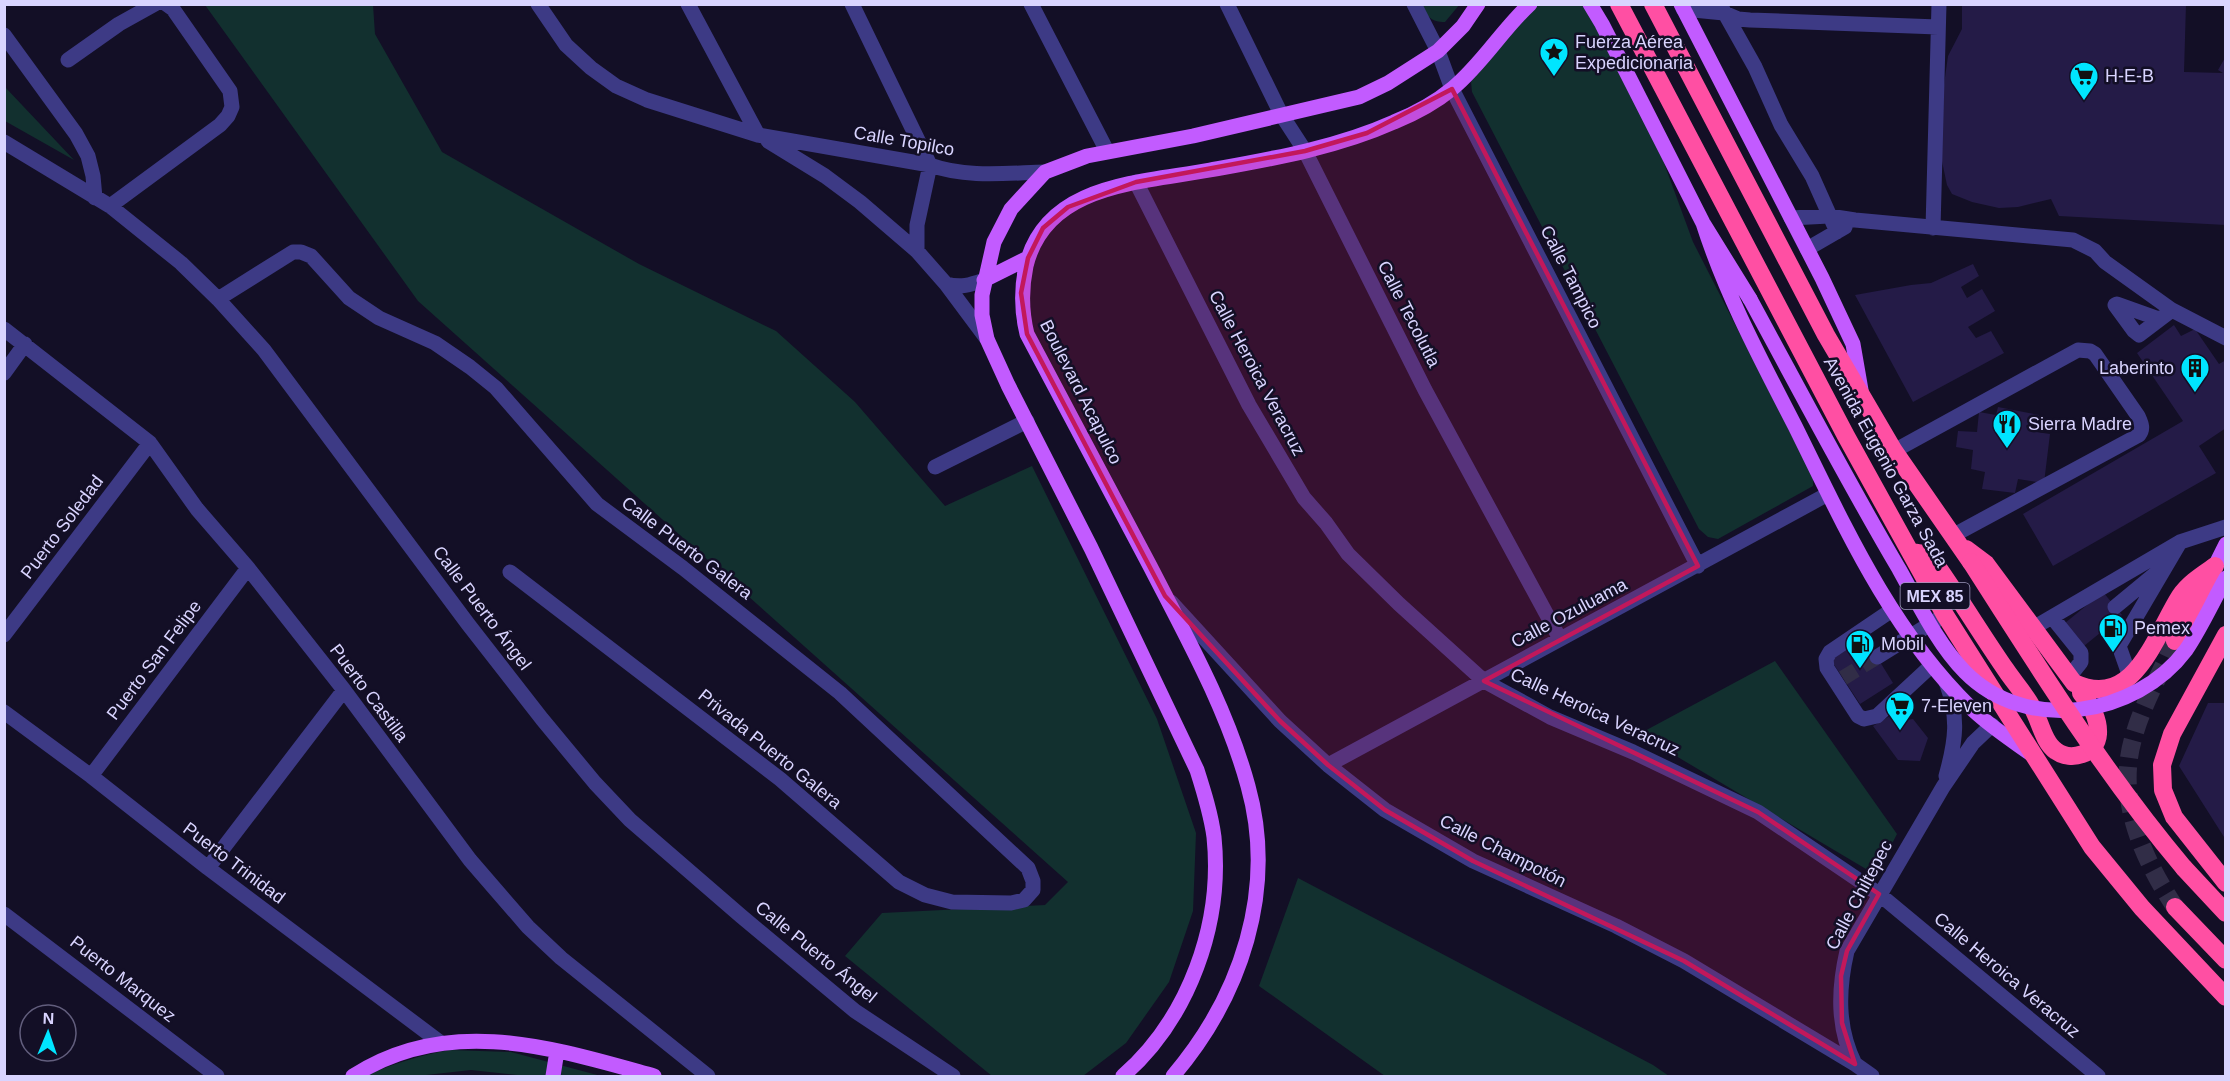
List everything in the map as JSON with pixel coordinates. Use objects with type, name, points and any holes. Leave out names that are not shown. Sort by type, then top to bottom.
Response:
[{"type":"highway","name":"Avenida Eugenio Garza Sada","points":[[1619,4],[1841,425],[1946,615],[2092,847],[2142,908],[2226,997]]},
{"type":"highway","name":"Avenida Eugenio Garza Sada","points":[[1653,4],[1821,325],[1894,451],[1958,541],[2079,731],[2150,827],[2226,913]]},
{"type":"highway","points":[[1911,552],[1923,554],[1934,562],[2032,706],[2054,750],[2068,757],[2078,756],[2087,751],[2095,745],[2098,737],[2092,708],[1986,564],[1958,541]]},
{"type":"highway","points":[[2072,680],[2094,690],[2106,690],[2116,687],[2130,677],[2156,641],[2181,594],[2194,580],[2220,572]]},
{"type":"highway","points":[[2175,641],[2220,572]]},
{"type":"highway","points":[[2226,635],[2172,734],[2162,765],[2163,790],[2174,817],[2226,883]]},
{"type":"highway","points":[[2175,907],[2226,960]]},
{"type":"main road","name":"Boulevard Acapulco","points":[[1173,1077],[1205,1036],[1220,1009],[1244,954],[1255,906],[1258,844],[1248,786],[1214,694],[1027,334],[1022,313],[1021,292],[1028,258],[1043,228],[1056,215],[1082,199],[1101,191],[1136,182],[1209,171],[1305,151],[1367,133],[1418,110],[1452,89],[1530,4]]},
{"type":"main road","points":[[1590,4],[1703,223],[1750,299],[1878,534],[1954,659],[1973,679],[1994,695],[2023,706],[2056,710],[2092,707],[2131,695],[2156,680],[2186,649],[2220,572],[2226,543]]},
{"type":"main road","points":[[1602,24],[1611,4]]},
{"type":"main road","points":[[1123,1077],[1152,1048],[1168,1026],[1201,957],[1208,932],[1214,888],[1214,838],[1207,801],[1193,760],[987,339],[982,315],[984,280],[994,242],[1001,225],[1022,194],[1045,172],[1107,151],[1193,136],[1359,96],[1388,83],[1438,51],[1463,26],[1476,6]]},
{"type":"main road","points":[[1682,7],[1807,249],[1853,344],[1863,399]]},
{"type":"main road","points":[[1703,223],[1716,264],[1734,304],[1828,494],[1892,610],[1931,666],[1971,708],[2033,756]]},
{"type":"main road","points":[[984,280],[1028,258]]},
{"type":"main road","points":[[356,1075],[403,1053],[462,1040],[502,1041],[557,1051],[654,1077]]},
{"type":"main road","points":[[553,1077],[557,1051]]},
{"type":"street","points":[[68,60],[119,24],[155,4]]},
{"type":"street","points":[[110,206],[211,133],[228,116],[232,107],[230,91],[173,9],[166,4]]},
{"type":"street","name":"Calle Topilco","points":[[538,4],[566,45],[591,69],[616,86],[647,100],[758,135],[942,169],[967,172],[1045,172]]},
{"type":"street","points":[[688,4],[758,135]]},
{"type":"street","points":[[852,4],[930,165],[917,225],[917,251]]},
{"type":"street","points":[[1031,4],[1107,151]]},
{"type":"street","name":"Calle Tecolutla","points":[[1227,4],[1281,114],[1305,151],[1425,390],[1560,639]]},
{"type":"street","name":"Calle Tampico","points":[[1414,4],[1438,51],[1452,89],[1698,566]]},
{"type":"street","points":[[1934,228],[1939,4]]},
{"type":"street","points":[[1682,7],[1723,9],[1738,19],[1750,20],[1938,27]]},
{"type":"street","points":[[1723,9],[1755,67],[1781,125],[1812,176],[1837,232]]},
{"type":"street","points":[[4,35],[76,134],[88,156],[95,198]]},
{"type":"street","name":"Calle Topilco","points":[[758,135],[825,176],[860,202],[917,251],[946,284],[987,339]]},
{"type":"street","name":"Calle Puerto Ángel","points":[[4,142],[110,206],[181,263],[219,298],[264,350],[468,624],[542,719],[595,783],[630,819],[855,1011],[953,1077]]},
{"type":"street","name":"Calle Heroica Veracruz","points":[[1136,182],[1249,405],[1304,498],[1326,523],[1348,554],[1399,604],[1484,681],[1550,717],[1644,756],[1758,812],[1879,894],[2098,1077]]},
{"type":"street","points":[[1791,218],[1829,216],[2073,240],[2094,251],[2166,315],[2226,338]]},
{"type":"street","points":[[1807,249],[1855,220]]},
{"type":"street","name":"Calle Puerto Galera","points":[[219,298],[293,252],[306,253],[349,298],[379,318],[445,349],[496,388],[597,504],[683,568],[840,693],[1015,855],[1028,868],[1033,881],[1033,890],[1024,900]]},
{"type":"street","points":[[946,284],[968,286],[984,280]]},
{"type":"street","name":"Puerto Castilla","points":[[4,328],[150,443],[197,509],[248,568],[344,690],[470,860],[528,927],[561,958],[708,1077]]},
{"type":"street","points":[[4,373],[25,344]]},
{"type":"street","points":[[1894,451],[2078,350],[2095,354],[2138,416],[2142,424],[2142,431],[2139,435],[1958,541]]},
{"type":"street","points":[[935,467],[1027,421]]},
{"type":"street","name":"Puerto Soledad","points":[[4,635],[150,443]]},
{"type":"street","name":"Calle Ozuluama","points":[[1328,765],[1828,494]]},
{"type":"street","points":[[2033,628],[2180,542],[2226,527]]},
{"type":"street","points":[[2119,646],[2180,542]]},
{"type":"street","points":[[2115,607],[2158,570],[2166,566]]},
{"type":"street","name":"Puerto San Felipe","points":[[91,776],[248,568]]},
{"type":"street","name":"Privada Puerto Galera","points":[[510,572],[780,779],[899,882],[925,895],[952,902],[977,904],[1011,903],[1024,900]]},
{"type":"street","name":"Calle Champotón","points":[[1165,596],[1280,721],[1328,765],[1385,810],[1473,861],[1541,894],[1616,926],[1684,961],[1855,1064],[1872,1077]]},
{"type":"street","points":[[1892,610],[1830,651],[1826,659],[1827,668],[1839,680],[1858,716],[1870,719],[1877,717],[1931,666]]},
{"type":"street","points":[[1877,657],[1946,615]]},
{"type":"street","points":[[2052,617],[2082,657],[2072,680]]},
{"type":"street","points":[[2111,624],[2130,677]]},
{"type":"street","name":"Calle Chiltepec","points":[[1943,787],[1954,746],[1956,723],[1953,700],[1946,682]]},
{"type":"street","points":[[208,868],[344,690]]},
{"type":"street","name":"Puerto Trinidad","points":[[4,712],[441,1043]]},
{"type":"street","name":"Calle Chiltepec","points":[[1855,1064],[1847,1048],[1840,1000],[1841,976],[1847,951],[1943,787],[1973,743],[1992,725]]},
{"type":"street","name":"Puerto Marquez","points":[[4,914],[217,1077]]},
{"type":"highlighted area","points":[[1452,89],[1698,566],[1484,681],[1758,812],[1879,894],[1847,951],[1841,976],[1842,1023],[1855,1064],[1684,961],[1473,861],[1385,810],[1328,765],[1280,721],[1165,596],[1027,334],[1021,293],[1028,258],[1043,228],[1068,207],[1136,182],[1305,151],[1367,133]]},
{"type":"green space","points":[[1460,4],[1445,22],[1430,18],[1421,5]]},
{"type":"green space","points":[[205,5],[373,5],[375,34],[442,152],[639,264],[776,331],[855,402],[945,506],[1032,466],[1157,719],[1196,833],[1193,911],[1169,982],[1126,1043],[1083,1076],[992,1076],[845,956],[882,913],[1045,905],[1068,882],[418,301]]},
{"type":"green space","points":[[1535,5],[1582,5],[1591,13],[1646,114],[1693,242],[1813,477],[1813,486],[1718,539],[1708,537],[1699,529],[1472,92],[1471,82],[1476,72]]},
{"type":"green space","points":[[5,87],[74,160],[5,121]]},
{"type":"green space","points":[[1775,661],[1897,834],[1880,867],[1866,869],[1639,734]]},
{"type":"green space","points":[[1298,878],[1653,1065],[1669,1076],[1385,1076],[1259,986]]},
{"type":"green space","points":[[450,1050],[511,1052],[601,1076],[526,1076],[471,1070],[417,1076],[365,1076],[407,1060]]},
{"type":"building","name":"H-E-B","points":[[1962,4],[2186,4],[2184,72],[2223,73],[2218,70],[2226,56],[2226,225],[2059,216],[2051,199],[2018,207],[1999,208],[1972,202],[1952,194],[1947,185],[1939,147],[1939,120],[1948,56],[1962,29]]},
{"type":"building","points":[[1973,264],[1979,276],[1961,287],[1967,298],[1982,289],[1995,311],[1968,327],[1976,338],[1991,331],[2004,353],[1913,402],[1855,295],[1931,283]]},
{"type":"building","points":[[2174,325],[2181,336],[2195,329],[2219,364],[2226,360],[2226,428],[2199,446],[2216,473],[2053,566],[2023,514],[2183,421],[2137,353]]},
{"type":"building","name":"Sierra Madre","points":[[1998,407],[2039,415],[2036,432],[2050,434],[2044,483],[2018,479],[2015,493],[1982,489],[1985,472],[1971,469],[1973,450],[1956,447],[1958,431],[1977,432],[1979,412],[1996,415]]},
{"type":"building","points":[[2103,592],[2122,615],[2084,646],[2065,623]]},
{"type":"building","name":"Mobil","points":[[1864,636],[1893,683],[1860,704],[1831,660]]},
{"type":"building","points":[[2208,703],[2226,703],[2224,837],[2179,766]]},
{"type":"building","name":"7-Eleven","points":[[1895,713],[1900,721],[1913,719],[1928,738],[1920,761],[1898,760],[1873,726]]},
{"type":"tunnel","points":[[2175,641],[2137,726],[2129,761],[2128,784],[2135,827],[2143,848],[2175,907]]},
{"type":"tunnel","points":[[1843,678],[1877,657]]},
{"type":"place","name":"Fuerza Aérea Expedicionaria","points":[[1554,78]]},
{"type":"place","name":"H-E-B","points":[[2084,102]]},
{"type":"place","name":"Laberinto","points":[[2195,394]]},
{"type":"place","name":"Sierra Madre","points":[[2007,450]]},
{"type":"place","name":"Pemex","points":[[2113,654]]},
{"type":"place","name":"Mobil","points":[[1860,670]]},
{"type":"place","name":"7-Eleven","points":[[1900,732]]}]
